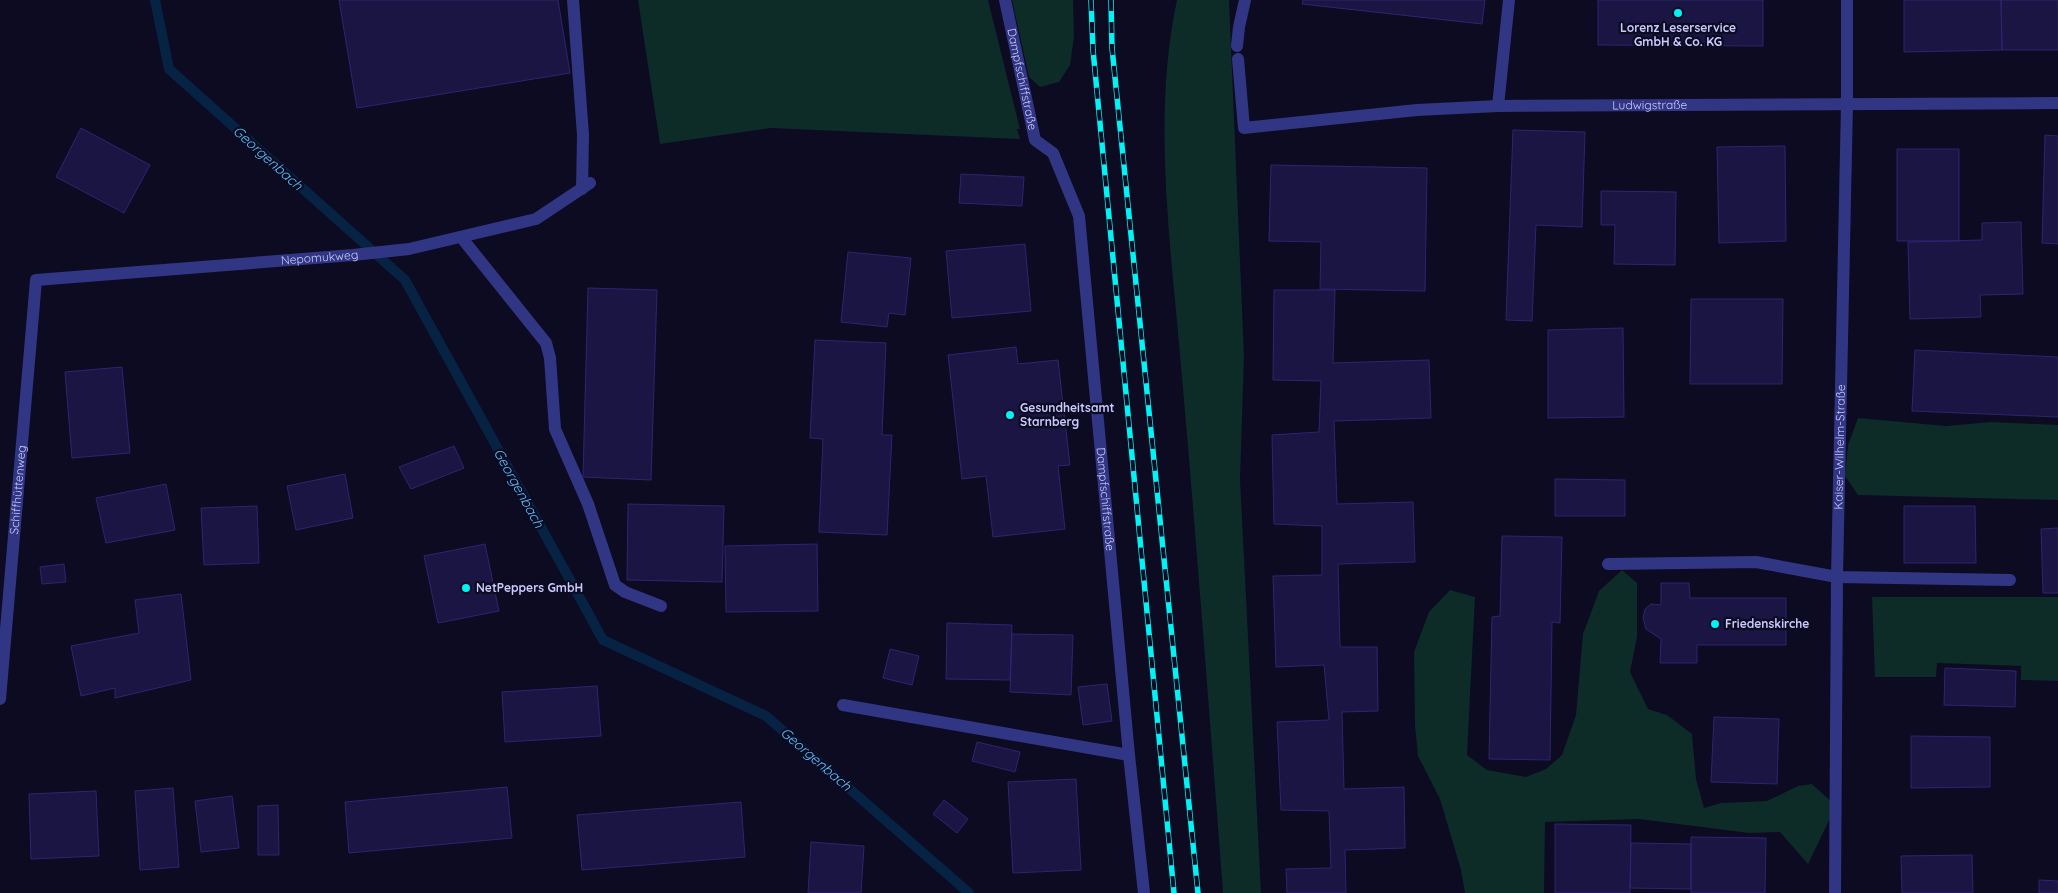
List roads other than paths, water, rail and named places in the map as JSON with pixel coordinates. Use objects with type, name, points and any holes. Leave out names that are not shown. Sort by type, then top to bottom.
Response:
[{"type":"street","name":"Nepomukweg","points":[[36,280],[409,249],[536,219],[586,186],[573,0]]},
{"type":"street","name":"Dampfschiffstraße","points":[[1005,0],[1035,140],[1052,153],[1079,216],[1129,755],[1144,893]]},
{"type":"street","points":[[1237,46],[1239,26],[1246,0]]},
{"type":"street","points":[[1498,106],[1509,0]]},
{"type":"street","name":"Kaiser-Wilhelm-Straße","points":[[1835,893],[1837,577],[1847,104],[1847,0]]},
{"type":"street","name":"Ludwigstraße","points":[[1238,59],[1244,128],[1417,110],[1498,106],[2058,103]]},
{"type":"street","points":[[461,237],[546,343],[550,358],[556,429],[588,504],[616,585],[625,592],[661,606]]},
{"type":"street","name":"Schiffhüttenweg","points":[[0,699],[36,280]]},
{"type":"street","points":[[1608,564],[1756,562],[1837,577],[2010,580]]},
{"type":"street","points":[[843,705],[1129,755]]},
{"type":"waterway","name":"Georgenbach","points":[[155,0],[169,69],[405,280],[603,640],[766,716],[969,893]]},
{"type":"railway","points":[[1091,0],[1093,50],[1174,893]]},
{"type":"railway","points":[[1111,0],[1112,48],[1198,893]]},
{"type":"place","name":"Lorenz Leserservice GmbH & Co. KG","points":[[1678,13]]},
{"type":"place","name":"Gesundheitsamt Starnberg","points":[[1010,415]]},
{"type":"place","name":"NetPeppers GmbH","points":[[466,588]]},
{"type":"place","name":"Friedenskirche","points":[[1715,624]]}]
